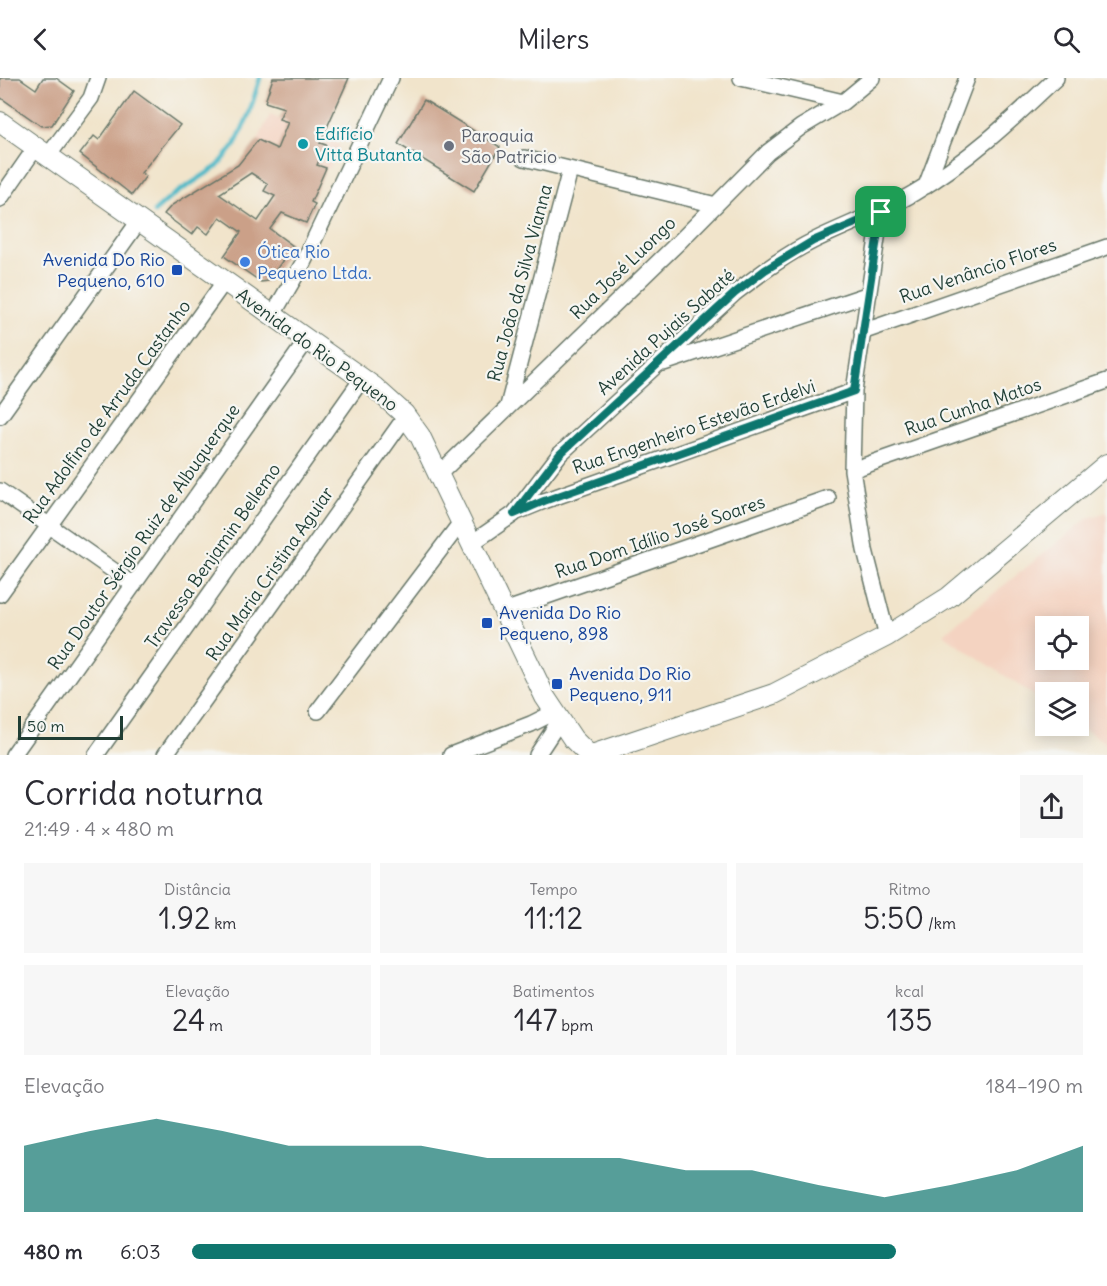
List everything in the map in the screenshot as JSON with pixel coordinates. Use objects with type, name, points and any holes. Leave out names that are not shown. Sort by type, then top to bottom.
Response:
[{"type":"main road","name":"Avenida do Rio Pequeno","points":[[0,122],[362,379],[406,416],[420,436],[439,474],[541,689],[573,739],[590,755]]},
{"type":"main road","points":[[590,755],[774,694],[886,636],[950,597],[1107,464]]},
{"type":"street","points":[[0,199],[91,98],[98,78]]},
{"type":"street","points":[[272,316],[303,263],[391,78]]},
{"type":"street","points":[[741,78],[843,102]]},
{"type":"street","name":"Rua José Luongo","points":[[439,474],[768,152],[801,127],[843,102],[872,78]]},
{"type":"street","points":[[926,186],[967,78]]},
{"type":"street","name":"Avenida Pujais Sabaté","points":[[472,543],[514,514],[560,454],[735,293],[765,270],[813,241],[881,212],[926,186],[988,140],[1056,78]]},
{"type":"street","points":[[524,158],[716,205]]},
{"type":"street","name":"Rua João da Silva Vianna","points":[[508,406],[570,170]]},
{"type":"street","points":[[881,212],[854,391],[852,470],[865,550],[886,636]]},
{"type":"street","points":[[0,416],[139,220]]},
{"type":"street","name":"Rua Venâncio Flores","points":[[862,332],[1107,247]]},
{"type":"street","name":"Rua Adolfino de Arruda Castanho","points":[[0,594],[224,282]]},
{"type":"street","points":[[660,364],[869,294]]},
{"type":"street","name":"Rua Doutor Sérgio Ruiz de Albuquerque","points":[[13,755],[307,340]]},
{"type":"street","name":"Travessa Benjamin Bellemo","points":[[96,755],[362,379]]},
{"type":"street","name":"Rua Cunha Matos","points":[[852,470],[1107,381]]},
{"type":"street","name":"Rua Engenheiro Estevão Erdelvi","points":[[514,514],[544,501],[854,391]]},
{"type":"street","name":"Rua Maria Cristina Aguiar","points":[[165,755],[406,416]]},
{"type":"street","points":[[0,491],[134,585]]},
{"type":"street","name":"Rua Dom Idílio José Soares","points":[[504,611],[828,498]]},
{"type":"street","points":[[318,711],[462,521]]},
{"type":"street","points":[[451,755],[557,716]]},
{"type":"street","points":[[537,755],[557,716]]},
{"type":"shaded area","points":[[270,115],[340,145],[329,169],[258,140]]},
{"type":"shaded area","points":[[1107,512],[1107,744],[1089,732],[1089,682],[1035,682],[1035,696],[943,634],[1088,518]]},
{"type":"building","points":[[0,78],[20,78],[36,89],[43,78],[56,78],[74,91],[52,125],[41,126],[0,97]]},
{"type":"building","points":[[273,78],[349,78],[320,143],[326,145],[317,165],[326,168],[311,202],[315,204],[306,223],[282,213],[270,229],[293,246],[268,281],[261,282],[224,256],[241,232],[220,217],[208,234],[198,227],[192,235],[164,214],[172,205],[238,165],[258,140],[277,149],[288,122],[279,119],[284,108],[265,102]],"holes":[[[251,173],[268,184],[264,191],[275,196],[258,221],[219,194]]]},
{"type":"building","points":[[134,91],[180,125],[141,173],[146,176],[132,195],[80,154],[94,136],[99,140]]},
{"type":"building","name":"Paroquia São Patricio","points":[[424,100],[500,147],[474,191],[398,144]]},
{"type":"waterway","points":[[154,212],[172,196],[218,166],[235,145],[249,114],[260,78]]},
{"type":"place","name":"Edifício Vitta Butanta","points":[[303,144]]},
{"type":"place","name":"Paroquia São Patricio","points":[[449,146]]},
{"type":"place","name":"Ótica Rio Pequeno Ltda.","points":[[245,262]]},
{"type":"place","name":"Avenida Do Rio Pequeno, 610","points":[[177,270]]},
{"type":"place","name":"Avenida Do Rio Pequeno, 898","points":[[487,623]]},
{"type":"place","name":"Avenida Do Rio Pequeno, 911","points":[[557,684]]},
{"type":"route","points":[[881,212],[854,391],[544,501],[514,514],[560,454],[735,293],[765,270],[813,241],[881,212]]}]
